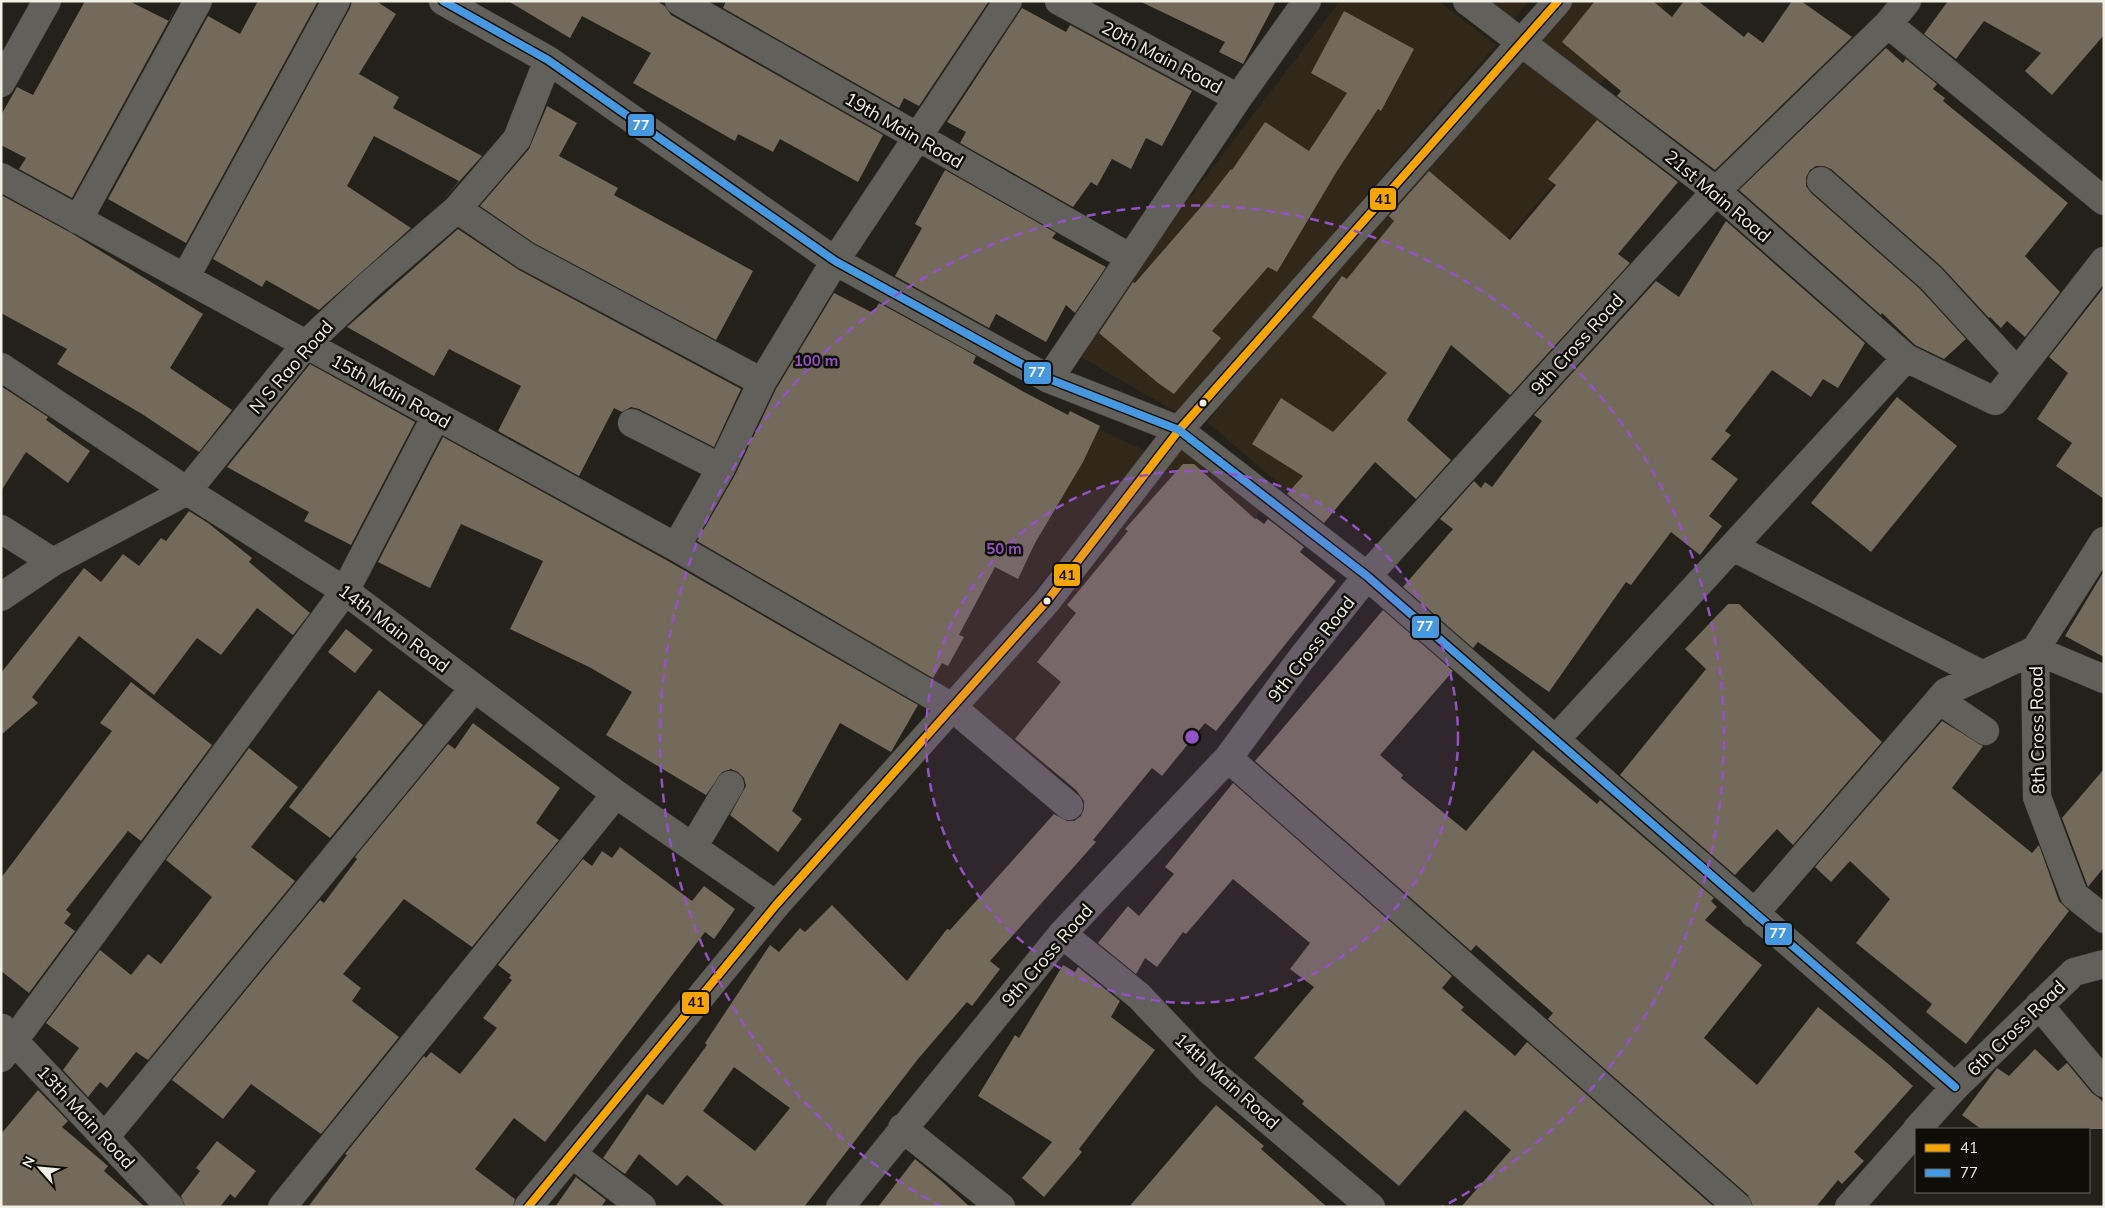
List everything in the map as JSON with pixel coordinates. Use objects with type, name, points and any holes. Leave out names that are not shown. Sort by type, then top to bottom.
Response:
[{"type":"street","points":[[5,66],[47,1]]},
{"type":"street","points":[[78,220],[198,1]]},
{"type":"street","points":[[185,278],[336,1]]},
{"type":"street","points":[[443,1],[548,60],[835,261],[1049,379],[1179,430],[1367,576],[1955,1087]]},
{"type":"street","name":"19th Main Road","points":[[679,1],[1129,257]]},
{"type":"street","points":[[676,547],[721,468],[762,382],[835,261],[1008,1]]},
{"type":"street","name":"20th Main Road","points":[[1059,1],[1238,98]]},
{"type":"street","points":[[1049,379],[1129,257],[1307,1]]},
{"type":"street","points":[[1467,1],[1522,43]]},
{"type":"street","points":[[528,1207],[776,905],[1047,601],[1179,430],[1558,1]]},
{"type":"street","name":"9th Cross Road","points":[[840,1207],[902,1128],[1062,934],[1228,758],[1301,659],[1367,576],[1716,191],[1888,24],[1907,1]]},
{"type":"street","points":[[1888,24],[2104,201]]},
{"type":"street","name":"21st Main Road","points":[[1522,43],[1716,191],[1906,358],[1995,401],[2017,372]]},
{"type":"street","name":"N S Rao Road","points":[[1,597],[53,562],[187,491],[306,344],[369,285],[457,209],[517,139],[548,60]]},
{"type":"street","name":"15th Main Road","points":[[1,177],[676,547],[952,707],[1068,806]]},
{"type":"street","points":[[1821,181],[1931,278],[2017,372],[2104,262]]},
{"type":"street","points":[[457,209],[526,256],[762,382]]},
{"type":"street","points":[[1555,740],[1906,358]]},
{"type":"street","name":"14th Main Road","points":[[1,367],[187,491],[345,591],[616,794],[776,905]]},
{"type":"street","points":[[6,1042],[345,591],[436,416]]},
{"type":"street","points":[[632,423],[721,468]]},
{"type":"street","points":[[1,529],[53,562]]},
{"type":"street","name":"8th Cross Road","points":[[2104,541],[2035,650],[2037,797],[2074,895],[2104,919]]},
{"type":"street","points":[[1732,547],[1983,674]]},
{"type":"street","points":[[1754,914],[1946,692],[2035,650],[2104,679]]},
{"type":"street","points":[[105,1137],[474,688]]},
{"type":"street","points":[[1939,700],[1985,731]]},
{"type":"street","points":[[1228,758],[1738,1207]]},
{"type":"street","points":[[694,847],[730,785]]},
{"type":"street","points":[[282,1207],[616,794]]},
{"type":"street","name":"14th Main Road","points":[[1062,934],[1138,996],[1209,1070],[1371,1207]]},
{"type":"street","name":"6th Cross Road","points":[[1919,1128],[1955,1087],[2074,972],[2104,964]]},
{"type":"street","points":[[2039,1005],[2104,1083]]},
{"type":"street","name":"13th Main Road","points":[[6,1042],[105,1137],[170,1207]]},
{"type":"street","points":[[902,1128],[1001,1207]]},
{"type":"street","name":"6th Cross Road","points":[[1849,1207],[1915,1132]]},
{"type":"street","points":[[572,1154],[642,1207]]},
{"type":"shaded area","points":[[1340,1],[1438,1],[1496,45],[1178,413],[1072,352]]},
{"type":"shaded area","points":[[1489,1],[1529,1],[1513,20]]},
{"type":"shaded area","points":[[1567,1],[1667,1],[1598,87],[1536,37]]},
{"type":"shaded area","points":[[1523,49],[1607,121],[1291,494],[1207,422]]},
{"type":"shaded area","points":[[1014,389],[1150,453],[951,691],[837,623],[880,534]]},
{"type":"shaded area","points":[[1184,442],[1263,508],[1048,770],[968,705]]},
{"type":"building","points":[[85,1],[129,1],[169,21],[72,198],[19,169],[26,158],[1,145],[1,115],[17,87],[33,95]]},
{"type":"building","points":[[258,1],[318,1],[186,243],[108,199],[208,16],[240,34]]},
{"type":"building","points":[[352,1],[376,1],[396,14],[359,74],[399,97],[393,108],[482,156],[440,203],[459,181],[374,136],[347,186],[411,228],[319,310],[266,280],[262,287],[213,259],[350,8]]},
{"type":"building","points":[[508,1],[656,1],[665,6],[671,15],[883,135],[858,182],[780,139],[773,152],[738,134],[735,141],[633,83],[651,53],[582,16],[570,38]]},
{"type":"building","points":[[726,1],[989,1],[919,106],[904,98],[899,108],[723,8]]},
{"type":"building","points":[[1139,1],[1276,1],[1243,64],[1219,52],[1225,42]]},
{"type":"building","points":[[1595,1],[1653,1],[1672,17],[1684,1],[1698,1],[1744,37],[1748,32],[1763,43],[1792,1],[1801,1],[1852,37],[1715,170],[1617,96],[1621,91],[1562,42]]},
{"type":"building","points":[[1948,1],[2104,1],[2104,35],[2052,95],[2025,71],[2041,53],[1984,21],[1956,59],[1924,34]]},
{"type":"building","points":[[1022,8],[1066,32],[1070,25],[1192,91],[1162,146],[1146,138],[1131,169],[1112,159],[1097,186],[1091,182],[1073,207],[960,143],[966,132],[947,122]]},
{"type":"building","points":[[1344,11],[1414,49],[1381,111],[1378,109],[1337,171],[1277,272],[1268,267],[1212,331],[1221,338],[1174,394],[1158,383],[1099,333],[1133,282],[1135,283],[1232,170],[1265,122],[1309,151],[1347,93],[1311,73]]},
{"type":"building","points":[[1886,48],[1903,63],[1906,59],[1937,84],[1933,89],[1945,98],[1943,101],[2068,203],[2025,256],[2060,292],[2025,337],[2007,321],[2001,328],[1989,318],[1941,266],[1831,169],[1824,166],[1816,166],[1810,170],[1806,177],[1806,186],[1811,193],[1920,289],[1966,339],[1944,359],[1915,345],[1882,313],[1881,315],[1739,190]]},
{"type":"building","points":[[547,106],[577,123],[559,156],[618,188],[614,195],[753,271],[716,340],[534,243],[480,206],[529,149]]},
{"type":"building","points":[[1597,120],[1678,182],[1618,254],[1630,263],[1510,395],[1451,345],[1407,420],[1451,460],[1416,499],[1375,462],[1324,523],[1287,494],[1303,476],[1252,444],[1281,398],[1333,432],[1387,373],[1312,317],[1342,276],[1347,279],[1394,221],[1389,216],[1429,171],[1510,240],[1556,185],[1548,179]]},
{"type":"building","points":[[945,170],[1056,233],[1052,238],[1106,267],[1075,313],[1066,305],[1046,342],[996,314],[989,328],[895,276],[922,228],[915,224]]},
{"type":"building","points":[[3,196],[73,234],[203,314],[170,368],[232,410],[199,452],[142,414],[57,364],[67,349],[1,313],[1,199]]},
{"type":"building","points":[[1726,221],[1865,343],[1838,388],[1823,379],[1811,397],[1772,370],[1725,431],[1731,435],[1711,459],[1738,479],[1709,516],[1722,526],[1700,555],[1671,532],[1631,585],[1626,582],[1549,692],[1478,642],[1473,648],[1403,587],[1453,529],[1440,519],[1474,481],[1481,488],[1485,482],[1492,487],[1542,421],[1534,415],[1656,281],[1679,297]]},
{"type":"building","points":[[458,229],[519,270],[741,389],[714,447],[639,409],[631,407],[622,412],[614,408],[579,476],[498,431],[521,386],[449,349],[434,376],[347,327]]},
{"type":"building","points":[[2104,287],[2104,499],[2056,466],[2072,443],[2037,419],[2068,373],[2049,357]]},
{"type":"building","points":[[834,293],[873,313],[879,303],[976,356],[973,363],[1024,392],[1068,415],[1070,411],[1100,426],[1083,462],[1035,543],[1018,579],[995,567],[959,635],[964,637],[948,666],[942,663],[933,678],[697,541],[735,475],[776,389]]},
{"type":"building","points":[[310,364],[415,422],[351,545],[304,521],[309,512],[227,467]]},
{"type":"building","points":[[1,386],[48,417],[46,420],[90,451],[68,483],[26,452],[1,491]]},
{"type":"building","points":[[1897,397],[1957,446],[1871,552],[1811,503]]},
{"type":"building","points":[[443,437],[668,561],[918,705],[891,752],[840,723],[792,811],[802,819],[778,852],[730,815],[746,786],[744,778],[738,772],[731,769],[722,772],[706,795],[606,735],[632,692],[591,668],[510,629],[543,561],[461,524],[430,588],[378,562]]},
{"type":"building","points":[[1183,464],[1194,464],[1255,519],[1264,524],[1268,519],[1304,547],[1300,552],[1336,581],[1216,731],[1205,723],[1162,776],[1152,768],[1093,840],[1096,842],[990,961],[1000,969],[972,1006],[967,1002],[918,1059],[804,1207],[726,1207],[687,1175],[677,1186],[639,1154],[625,1174],[603,1158],[647,1094],[663,1105],[707,1045],[705,1043],[770,945],[779,952],[800,928],[805,932],[832,905],[907,981],[947,929],[950,930],[1054,814],[1067,821],[1074,821],[1081,816],[1084,809],[1084,801],[1076,790],[1015,739],[1061,682],[1037,662],[1076,613],[1067,605],[1128,531],[1125,529]],"holes":[[[734,1067],[790,1108],[755,1151],[703,1111]]]},
{"type":"building","points":[[189,511],[208,523],[252,558],[249,562],[310,613],[293,635],[257,608],[221,655],[197,638],[154,695],[79,636],[32,697],[38,703],[1,735],[1,673],[84,568],[101,582],[123,554],[139,566],[161,538],[166,541]]},
{"type":"building","points":[[2104,571],[2104,657],[2065,636]]},
{"type":"building","points":[[1728,604],[1739,604],[1882,742],[1793,845],[1777,829],[1735,875],[1620,775],[1706,669],[1685,649]]},
{"type":"building","points":[[1383,610],[1453,671],[1380,755],[1403,775],[1401,778],[1466,831],[1533,750],[1597,804],[1600,800],[1714,898],[1711,901],[1717,907],[1705,920],[1762,965],[1704,1038],[1757,1085],[1818,1007],[1913,1086],[1854,1152],[1864,1161],[1842,1184],[1838,1180],[1816,1207],[1753,1207],[1748,1195],[1548,1019],[1553,1013],[1476,945],[1471,951],[1255,761]]},
{"type":"building","points":[[346,629],[373,650],[355,673],[328,652]]},
{"type":"building","points":[[131,682],[212,745],[141,841],[128,831],[66,910],[71,914],[64,923],[75,931],[29,993],[1,971],[1,878],[112,731],[100,723]]},
{"type":"building","points":[[379,690],[423,725],[330,838],[289,807]]},
{"type":"building","points":[[1942,721],[1983,746],[1952,788],[2032,853],[2039,845],[2059,901],[2069,911],[1966,1044],[1926,1012],[1932,1004],[1856,943],[1890,899],[1850,861],[1831,882],[1815,867]]},
{"type":"building","points":[[473,723],[560,788],[536,823],[559,840],[472,947],[404,899],[343,974],[361,988],[352,1001],[399,1037],[321,1134],[251,1084],[223,1119],[172,1080],[320,900],[324,903],[357,859],[355,857],[448,744],[455,749]]},
{"type":"building","points":[[249,748],[298,787],[251,847],[295,881],[148,1060],[136,1052],[107,1088],[100,1082],[88,1097],[63,1070],[79,1048],[46,1023],[100,950],[131,975],[148,954],[161,964],[212,897],[166,860]]},
{"type":"building","points":[[2104,769],[2104,867],[2088,887],[2062,818]]},
{"type":"building","points":[[1233,783],[1452,976],[1442,988],[1464,1007],[1461,1010],[1515,1056],[1527,1042],[1714,1207],[1461,1207],[1511,1150],[1465,1110],[1399,1186],[1302,1104],[1304,1101],[1254,1058],[1314,987],[1290,969],[1310,943],[1233,879],[1186,934],[1183,932],[1157,967],[1145,958],[1136,974],[1098,943],[1128,906],[1139,916],[1174,874],[1165,867]]},
{"type":"building","points":[[620,847],[692,901],[704,886],[735,909],[714,939],[705,932],[545,1142],[514,1118],[475,1169],[515,1199],[513,1207],[308,1207],[347,1155],[345,1154],[424,1056],[426,1058],[431,1052],[460,1074],[497,1028],[483,1018],[512,980],[509,978],[511,975],[498,965],[583,859],[592,866],[602,851],[612,858]]},
{"type":"building","points":[[1063,965],[1075,972],[1078,967],[1120,1001],[1111,1017],[1155,1050],[1079,1149],[1082,1152],[1044,1197],[1022,1178],[1052,1142],[978,1096],[1015,1035],[1019,1038]]},
{"type":"building","points":[[2035,1049],[2058,1071],[2067,1063],[2092,1093],[2104,1103],[2104,1129],[1980,1128],[1962,1115],[1997,1068],[2009,1076]]},
{"type":"building","points":[[38,1090],[68,1121],[62,1127],[108,1166],[104,1171],[145,1207],[1,1207],[1,1134]]},
{"type":"building","points":[[1216,1105],[1264,1146],[1261,1149],[1327,1207],[1129,1207]]},
{"type":"building","points":[[217,1141],[256,1171],[235,1198],[230,1194],[220,1207],[185,1207],[181,1196],[200,1171],[196,1168]]},
{"type":"building","points":[[915,1159],[944,1183],[970,1207],[878,1207]]},
{"type":"building","points":[[576,1177],[606,1200],[601,1207],[555,1207]]},
{"type":"transit line","name":"77","points":[[443,1],[548,60],[835,261],[1049,379],[1179,430],[1367,576],[1955,1087]]},
{"type":"transit line","name":"41","points":[[528,1207],[776,905],[1047,601],[1179,430],[1558,1]]}]
